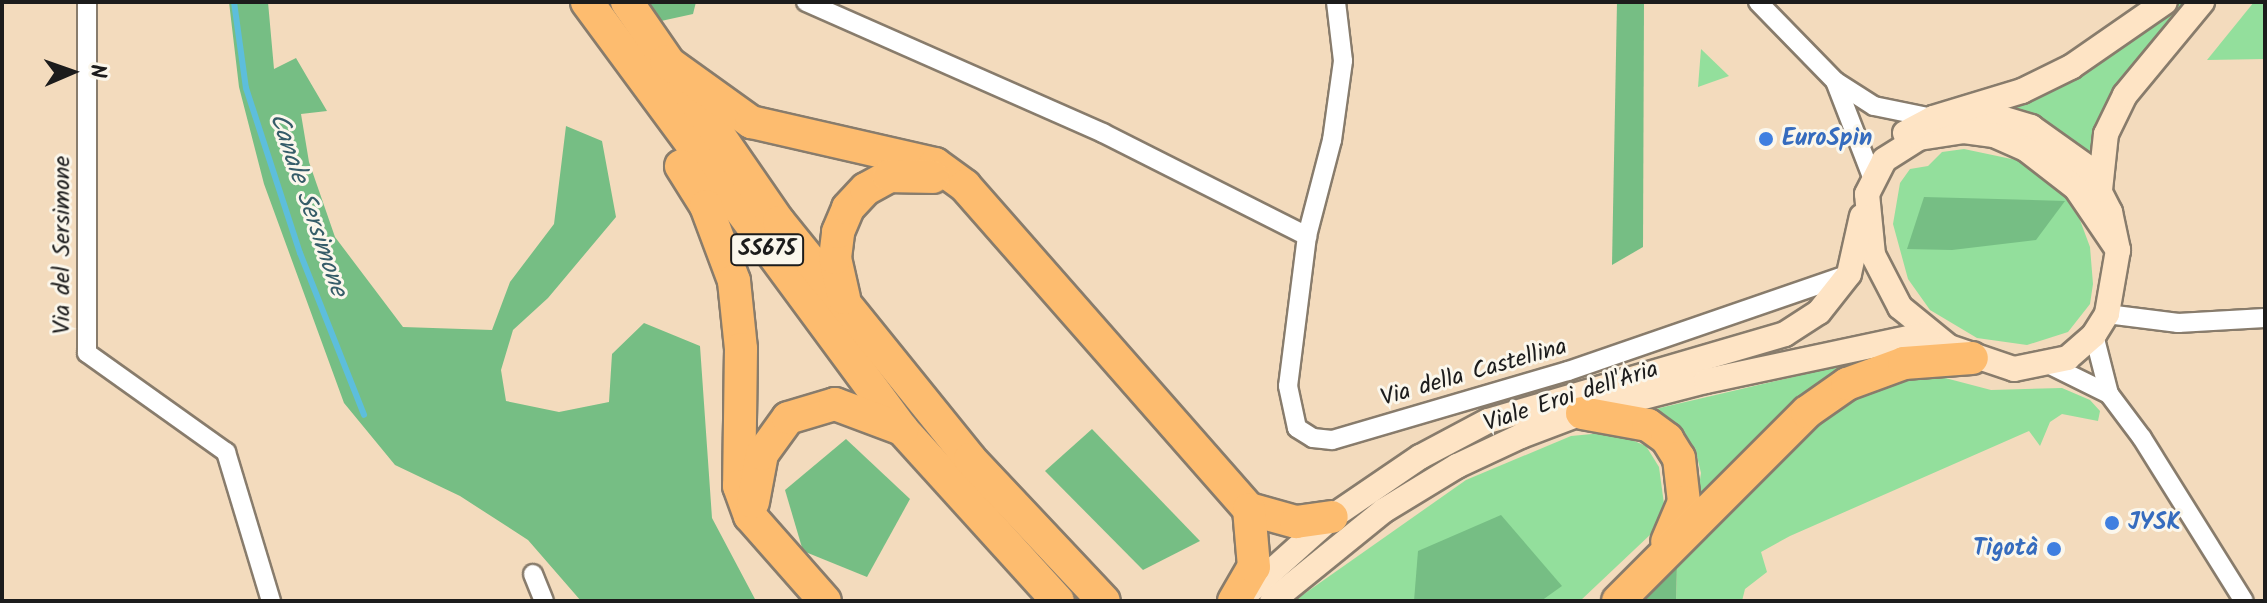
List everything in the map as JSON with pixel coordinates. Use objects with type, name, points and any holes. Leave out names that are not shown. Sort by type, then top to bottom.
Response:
[{"type":"highway","name":"SS675","points":[[587,2],[633,71],[902,429],[1058,601]]},
{"type":"highway","name":"SS675","points":[[627,2],[779,222],[845,305],[970,459],[1104,601]]},
{"type":"highway","points":[[666,61],[751,122],[935,164],[965,186],[1249,509],[1296,522],[1332,517]]},
{"type":"highway","points":[[633,71],[649,114],[706,206],[734,281],[741,349],[739,486],[750,516],[825,601]]},
{"type":"highway","points":[[845,305],[835,258],[838,232],[866,189],[889,176],[926,175],[965,186]]},
{"type":"highway","points":[[1618,601],[1661,554],[1807,412],[1847,384],[1904,363],[1972,358]]},
{"type":"highway","points":[[750,516],[762,454],[788,418],[835,404],[902,429]]},
{"type":"highway","points":[[1582,413],[1648,425],[1667,439],[1679,458],[1684,502],[1661,554]]},
{"type":"highway","points":[[1236,601],[1254,567],[1249,509]]},
{"type":"main road","points":[[1971,109],[2031,127],[2069,150],[2100,190],[2118,250],[2107,314],[2094,335],[2050,365],[2014,369],[1972,358],[1928,334],[1885,284],[1873,255],[1870,186],[1911,128],[1933,118],[1971,109],[2071,67],[2165,2]]},
{"type":"main road","points":[[2100,190],[2106,134],[2125,95],[2202,2]]},
{"type":"main road","points":[[1892,152],[1938,134],[1994,135],[2027,150],[2076,188],[2118,250]]},
{"type":"main road","name":"Viale Eroi dell'Aria","points":[[1236,601],[1332,517],[1420,457],[1488,421],[1785,334],[1819,312],[1849,274],[1870,186]]},
{"type":"main road","name":"Viale Eroi dell'Aria","points":[[1272,601],[1305,570],[1425,484],[1521,436],[1582,413],[1928,334]]},
{"type":"street","name":"Via del Sersimone","points":[[87,2],[87,353],[226,452],[271,601]]},
{"type":"street","points":[[806,2],[1103,133],[1307,236]]},
{"type":"street","name":"Via della Castellina","points":[[1336,2],[1343,61],[1332,140],[1307,236],[1288,386],[1297,428],[1313,438],[1332,440],[1568,371],[1849,274]]},
{"type":"street","points":[[1758,2],[1835,81],[1874,106],[1933,118]]},
{"type":"street","points":[[1835,81],[1870,186]]},
{"type":"street","points":[[2107,314],[2178,323],[2265,318]]},
{"type":"street","points":[[2094,335],[2109,394],[2142,438],[2244,601]]},
{"type":"street","points":[[2050,365],[2109,394]]},
{"type":"street","points":[[533,574],[544,601]]},
{"type":"green space","points":[[229,2],[268,2],[274,69],[296,58],[327,111],[301,114],[309,162],[335,237],[403,327],[492,330],[510,282],[554,224],[566,126],[602,141],[616,217],[548,298],[513,330],[501,370],[506,401],[559,412],[609,402],[612,354],[644,323],[700,346],[712,518],[756,601],[581,601],[528,540],[460,496],[395,465],[344,403],[264,184],[239,87]]},
{"type":"green space","points":[[647,2],[696,2],[693,14],[661,21]]},
{"type":"green space","points":[[1617,2],[1644,2],[1643,247],[1612,265]]},
{"type":"green space","points":[[2178,2],[2191,2],[2102,111],[2093,154],[2006,109]]},
{"type":"green space","points":[[2254,2],[2265,2],[2265,59],[2207,60]]},
{"type":"green space","points":[[1701,49],[1729,76],[1698,87]]},
{"type":"green space","points":[[1964,149],[2021,161],[2054,182],[2077,212],[2090,247],[2093,284],[2090,304],[2068,332],[2027,345],[1977,338],[1930,310],[1908,279],[1893,224],[1900,183],[1910,169],[1928,166],[1942,152]]},
{"type":"green space","points":[[1924,197],[2065,201],[2036,240],[1952,250],[1907,249]]},
{"type":"green space","points":[[1853,363],[1763,438],[1697,500],[1701,473],[1695,448],[1651,410]]},
{"type":"green space","points":[[1930,374],[1991,390],[2062,388],[2090,400],[2100,411],[2098,421],[2062,414],[2050,422],[2040,446],[2029,431],[1790,536],[1761,552],[1767,572],[1745,589],[1742,601],[1676,601],[1677,565],[1823,416],[1895,381]]},
{"type":"green space","points":[[1092,429],[1200,541],[1143,570],[1045,471]]},
{"type":"green space","points":[[1613,432],[1646,446],[1659,467],[1664,504],[1652,533],[1580,601],[1294,601],[1466,480],[1571,436]]},
{"type":"green space","points":[[846,439],[910,499],[867,577],[803,551],[785,490]]},
{"type":"green space","points":[[1501,515],[1562,586],[1541,601],[1414,601],[1418,551]]},
{"type":"green space","points":[[1677,565],[1676,601],[1643,601]]},
{"type":"waterway","name":"Canale Sersimone","points":[[234,2],[246,88],[300,253],[364,415]]},
{"type":"place","name":"EuroSpin","points":[[1766,139]]},
{"type":"place","name":"JYSK","points":[[2112,523]]},
{"type":"place","name":"Tigotà","points":[[2054,549]]}]
